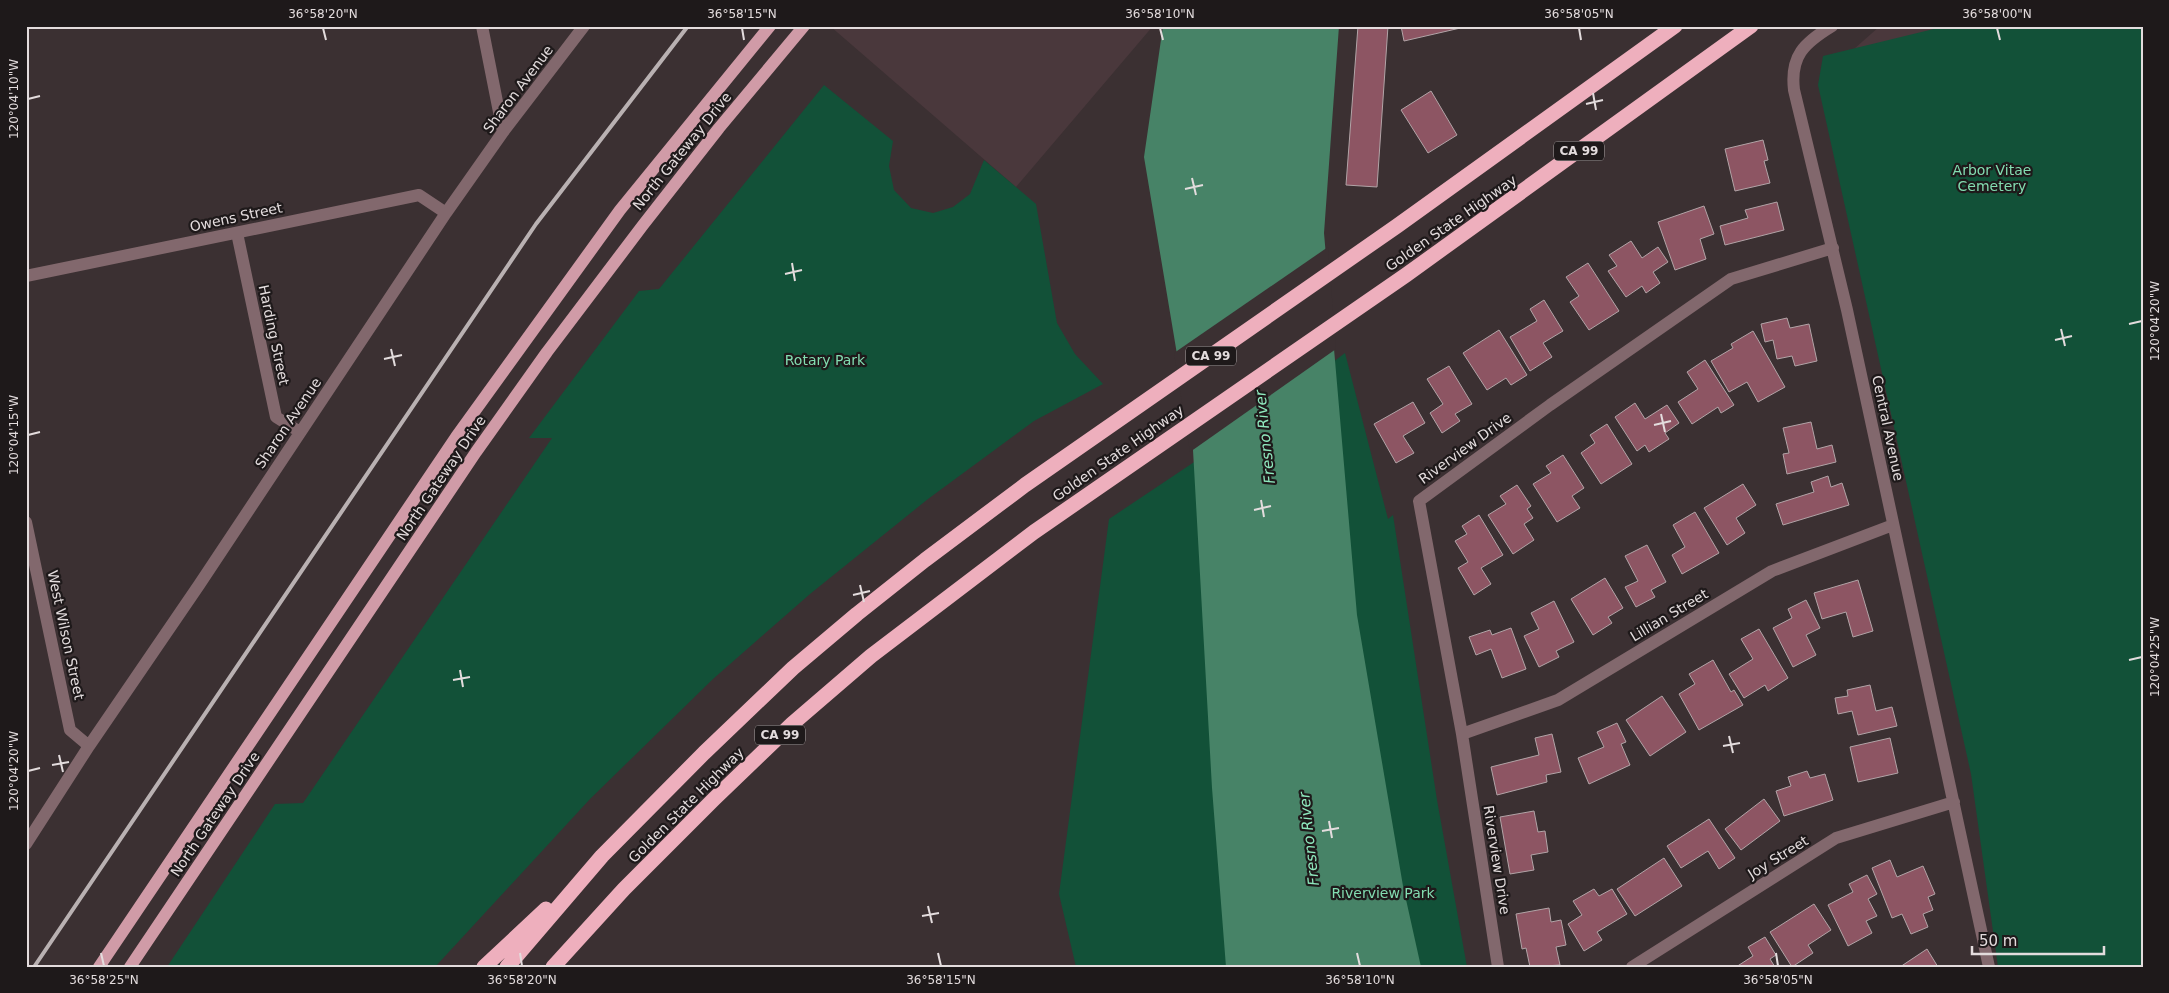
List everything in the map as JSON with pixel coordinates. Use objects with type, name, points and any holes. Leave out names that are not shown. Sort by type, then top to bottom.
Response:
[{"type":"highway","name":"Golden State Highway","points":[[507,967],[602,856],[704,754],[794,668],[917,566],[1025,486],[1397,226],[1675,26]]},
{"type":"highway","name":"Golden State Highway","points":[[553,967],[624,889],[792,724],[871,656],[1034,532],[1406,275],[1751,26]]},
{"type":"highway","points":[[484,967],[602,856]]},
{"type":"main road","name":"North Gateway Drive","points":[[99,967],[479,404],[620,210],[770,26]]},
{"type":"main road","name":"North Gateway Drive","points":[[130,967],[476,452],[547,352],[642,225],[718,128],[804,26]]},
{"type":"street","points":[[482,26],[503,132]]},
{"type":"street","name":"Sharon Avenue","points":[[26,844],[89,746],[199,586],[446,213],[503,132],[584,26]]},
{"type":"street","name":"Central Avenue","points":[[1832,26],[1804,46],[1795,61],[1792,76],[1794,90],[1833,248],[1989,967]]},
{"type":"street","name":"Owens Street","points":[[26,276],[419,195],[446,213]]},
{"type":"street","name":"Harding Street","points":[[237,232],[276,417],[300,432]]},
{"type":"street","name":"Riverview Drive","points":[[1498,967],[1462,734],[1419,501],[1550,405],[1731,279],[1833,248]]},
{"type":"street","name":"West Wilson Street","points":[[26,522],[70,730],[89,746]]},
{"type":"street","name":"Lillian Street","points":[[1462,734],[1558,700],[1772,571],[1893,525]]},
{"type":"street","name":"Joy Street","points":[[1632,967],[1836,838],[1954,802]]},
{"type":"shaded area","points":[[830,26],[1153,26],[1016,187]]},
{"type":"shaded area","points":[[1880,26],[1952,26],[1854,49]]},
{"type":"green space","name":"Arbor Vitae Cemetery","points":[[1946,26],[2143,26],[2143,967],[1998,967],[1971,774],[1818,85],[1823,56]]},
{"type":"green space","name":"Rotary Park","points":[[824,85],[893,141],[889,166],[894,190],[911,208],[933,213],[953,207],[970,194],[984,160],[1036,204],[1057,323],[1075,354],[1103,384],[1034,421],[928,499],[810,594],[713,679],[590,799],[435,967],[167,967],[275,804],[303,803],[552,438],[529,438],[639,291],[659,289]]},
{"type":"green space","name":"Riverview Park","points":[[1345,353],[1388,519],[1393,515],[1437,800],[1467,967],[1076,967],[1059,894],[1109,519],[1248,426]]},
{"type":"water","name":"Fresno River","points":[[1163,26],[1339,26],[1324,233],[1357,615],[1403,886],[1421,967],[1226,967],[1212,788],[1193,450],[1144,157]]},
{"type":"pier","points":[[1328,247],[1336,349],[1190,452],[1174,353]]},
{"type":"building","points":[[1358,26],[1388,26],[1377,187],[1346,185]]},
{"type":"building","points":[[1401,26],[1469,26],[1404,41]]},
{"type":"building","points":[[1431,91],[1457,135],[1428,153],[1401,110]]},
{"type":"building","points":[[1763,140],[1768,160],[1764,161],[1770,183],[1735,191],[1725,149]]},
{"type":"building","points":[[1777,202],[1784,230],[1725,245],[1720,226],[1748,218],[1745,210]]},
{"type":"building","points":[[1704,206],[1714,234],[1700,239],[1706,259],[1675,270],[1658,222]]},
{"type":"building","points":[[1631,241],[1642,258],[1658,247],[1668,262],[1653,272],[1660,283],[1646,293],[1642,286],[1626,297],[1608,271],[1617,266],[1609,255]]},
{"type":"building","points":[[1588,263],[1619,311],[1589,330],[1570,302],[1579,296],[1566,277]]},
{"type":"building","points":[[1544,300],[1563,331],[1543,343],[1552,357],[1530,371],[1510,337],[1537,321],[1530,309]]},
{"type":"building","points":[[1787,318],[1790,328],[1809,324],[1817,361],[1795,366],[1792,356],[1777,359],[1773,340],[1765,342],[1761,324]]},
{"type":"building","points":[[1499,330],[1527,375],[1511,385],[1506,378],[1487,390],[1463,353]]},
{"type":"building","points":[[1753,331],[1785,387],[1758,402],[1747,382],[1729,392],[1711,361],[1733,348],[1731,344]]},
{"type":"building","points":[[1705,360],[1734,405],[1721,413],[1718,407],[1692,424],[1678,402],[1698,389],[1687,372]]},
{"type":"building","points":[[1449,366],[1472,404],[1455,414],[1460,421],[1442,433],[1430,413],[1443,404],[1427,379]]},
{"type":"building","points":[[1413,402],[1425,423],[1403,436],[1414,453],[1396,463],[1374,424]]},
{"type":"building","points":[[1635,403],[1645,419],[1667,405],[1679,423],[1665,433],[1669,439],[1649,452],[1645,445],[1637,451],[1615,417]]},
{"type":"building","points":[[1811,422],[1817,449],[1832,445],[1836,462],[1787,474],[1783,454],[1789,453],[1783,428]]},
{"type":"building","points":[[1607,424],[1632,464],[1601,484],[1581,453],[1595,443],[1590,435]]},
{"type":"building","points":[[1563,455],[1584,488],[1572,496],[1580,508],[1557,522],[1533,484],[1551,473],[1546,466]]},
{"type":"building","points":[[1828,476],[1831,487],[1842,483],[1849,505],[1783,525],[1776,504],[1814,492],[1811,482]]},
{"type":"building","points":[[1743,484],[1756,505],[1736,518],[1745,533],[1727,545],[1704,508]]},
{"type":"building","points":[[1517,485],[1531,506],[1527,509],[1533,518],[1524,524],[1534,540],[1513,554],[1488,515],[1506,504],[1500,496]]},
{"type":"building","points":[[1695,512],[1719,553],[1682,574],[1672,555],[1685,547],[1673,525]]},
{"type":"building","points":[[1479,515],[1503,555],[1481,568],[1491,584],[1474,595],[1458,568],[1468,562],[1455,541],[1467,534],[1462,526]]},
{"type":"building","points":[[1647,545],[1666,582],[1651,590],[1655,597],[1636,607],[1625,587],[1638,581],[1625,556]]},
{"type":"building","points":[[1605,578],[1623,608],[1608,617],[1612,623],[1593,635],[1571,599]]},
{"type":"building","points":[[1858,580],[1873,631],[1853,637],[1846,612],[1822,619],[1814,593]]},
{"type":"building","points":[[1806,600],[1820,628],[1806,635],[1816,655],[1793,667],[1773,628],[1792,618],[1788,609]]},
{"type":"building","points":[[1554,601],[1574,642],[1556,651],[1559,657],[1539,667],[1524,636],[1539,629],[1531,613]]},
{"type":"building","points":[[1511,628],[1526,669],[1502,678],[1491,649],[1476,655],[1469,637],[1490,630],[1492,635]]},
{"type":"building","points":[[1759,629],[1788,678],[1768,691],[1765,685],[1744,698],[1729,674],[1753,659],[1741,639]]},
{"type":"building","points":[[1713,660],[1731,692],[1734,690],[1743,705],[1699,730],[1679,694],[1695,684],[1689,674]]},
{"type":"building","points":[[1870,685],[1876,711],[1892,707],[1897,726],[1858,735],[1852,711],[1838,714],[1835,698],[1848,696],[1847,690]]},
{"type":"building","points":[[1662,696],[1686,732],[1650,756],[1626,720]]},
{"type":"building","points":[[1617,723],[1626,742],[1621,744],[1630,765],[1589,784],[1578,758],[1604,747],[1597,732]]},
{"type":"building","points":[[1552,734],[1561,772],[1546,775],[1547,782],[1497,795],[1491,767],[1539,755],[1535,738]]},
{"type":"building","points":[[1890,738],[1898,773],[1858,782],[1850,747]]},
{"type":"building","points":[[1807,771],[1810,778],[1825,774],[1833,800],[1784,816],[1776,791],[1791,786],[1788,777]]},
{"type":"building","points":[[1764,799],[1780,821],[1741,850],[1725,829]]},
{"type":"building","points":[[1534,811],[1538,832],[1545,831],[1548,852],[1531,855],[1534,870],[1510,874],[1500,817]]},
{"type":"building","points":[[1709,819],[1735,858],[1719,869],[1708,851],[1681,868],[1667,846]]},
{"type":"building","points":[[1664,858],[1682,886],[1635,916],[1617,889]]},
{"type":"building","points":[[1890,860],[1897,877],[1923,866],[1935,894],[1928,897],[1933,910],[1923,914],[1928,927],[1911,934],[1902,914],[1892,918],[1872,868]]},
{"type":"building","points":[[1867,875],[1877,894],[1868,899],[1877,916],[1866,921],[1872,933],[1848,946],[1828,905],[1853,892],[1849,884]]},
{"type":"building","points":[[1594,889],[1599,896],[1612,889],[1627,914],[1597,932],[1602,940],[1584,951],[1568,924],[1582,915],[1573,901]]},
{"type":"building","points":[[1814,904],[1831,930],[1808,945],[1813,953],[1792,967],[1770,932]]},
{"type":"building","points":[[1549,908],[1551,922],[1561,920],[1566,945],[1556,947],[1560,965],[1530,967],[1526,948],[1522,949],[1516,914]]},
{"type":"building","points":[[1765,937],[1776,955],[1770,959],[1775,967],[1736,967],[1753,956],[1748,947]]},
{"type":"building","points":[[1927,949],[1938,967],[1900,967]]},
{"type":"railway","points":[[34,967],[536,224],[688,26]]}]
